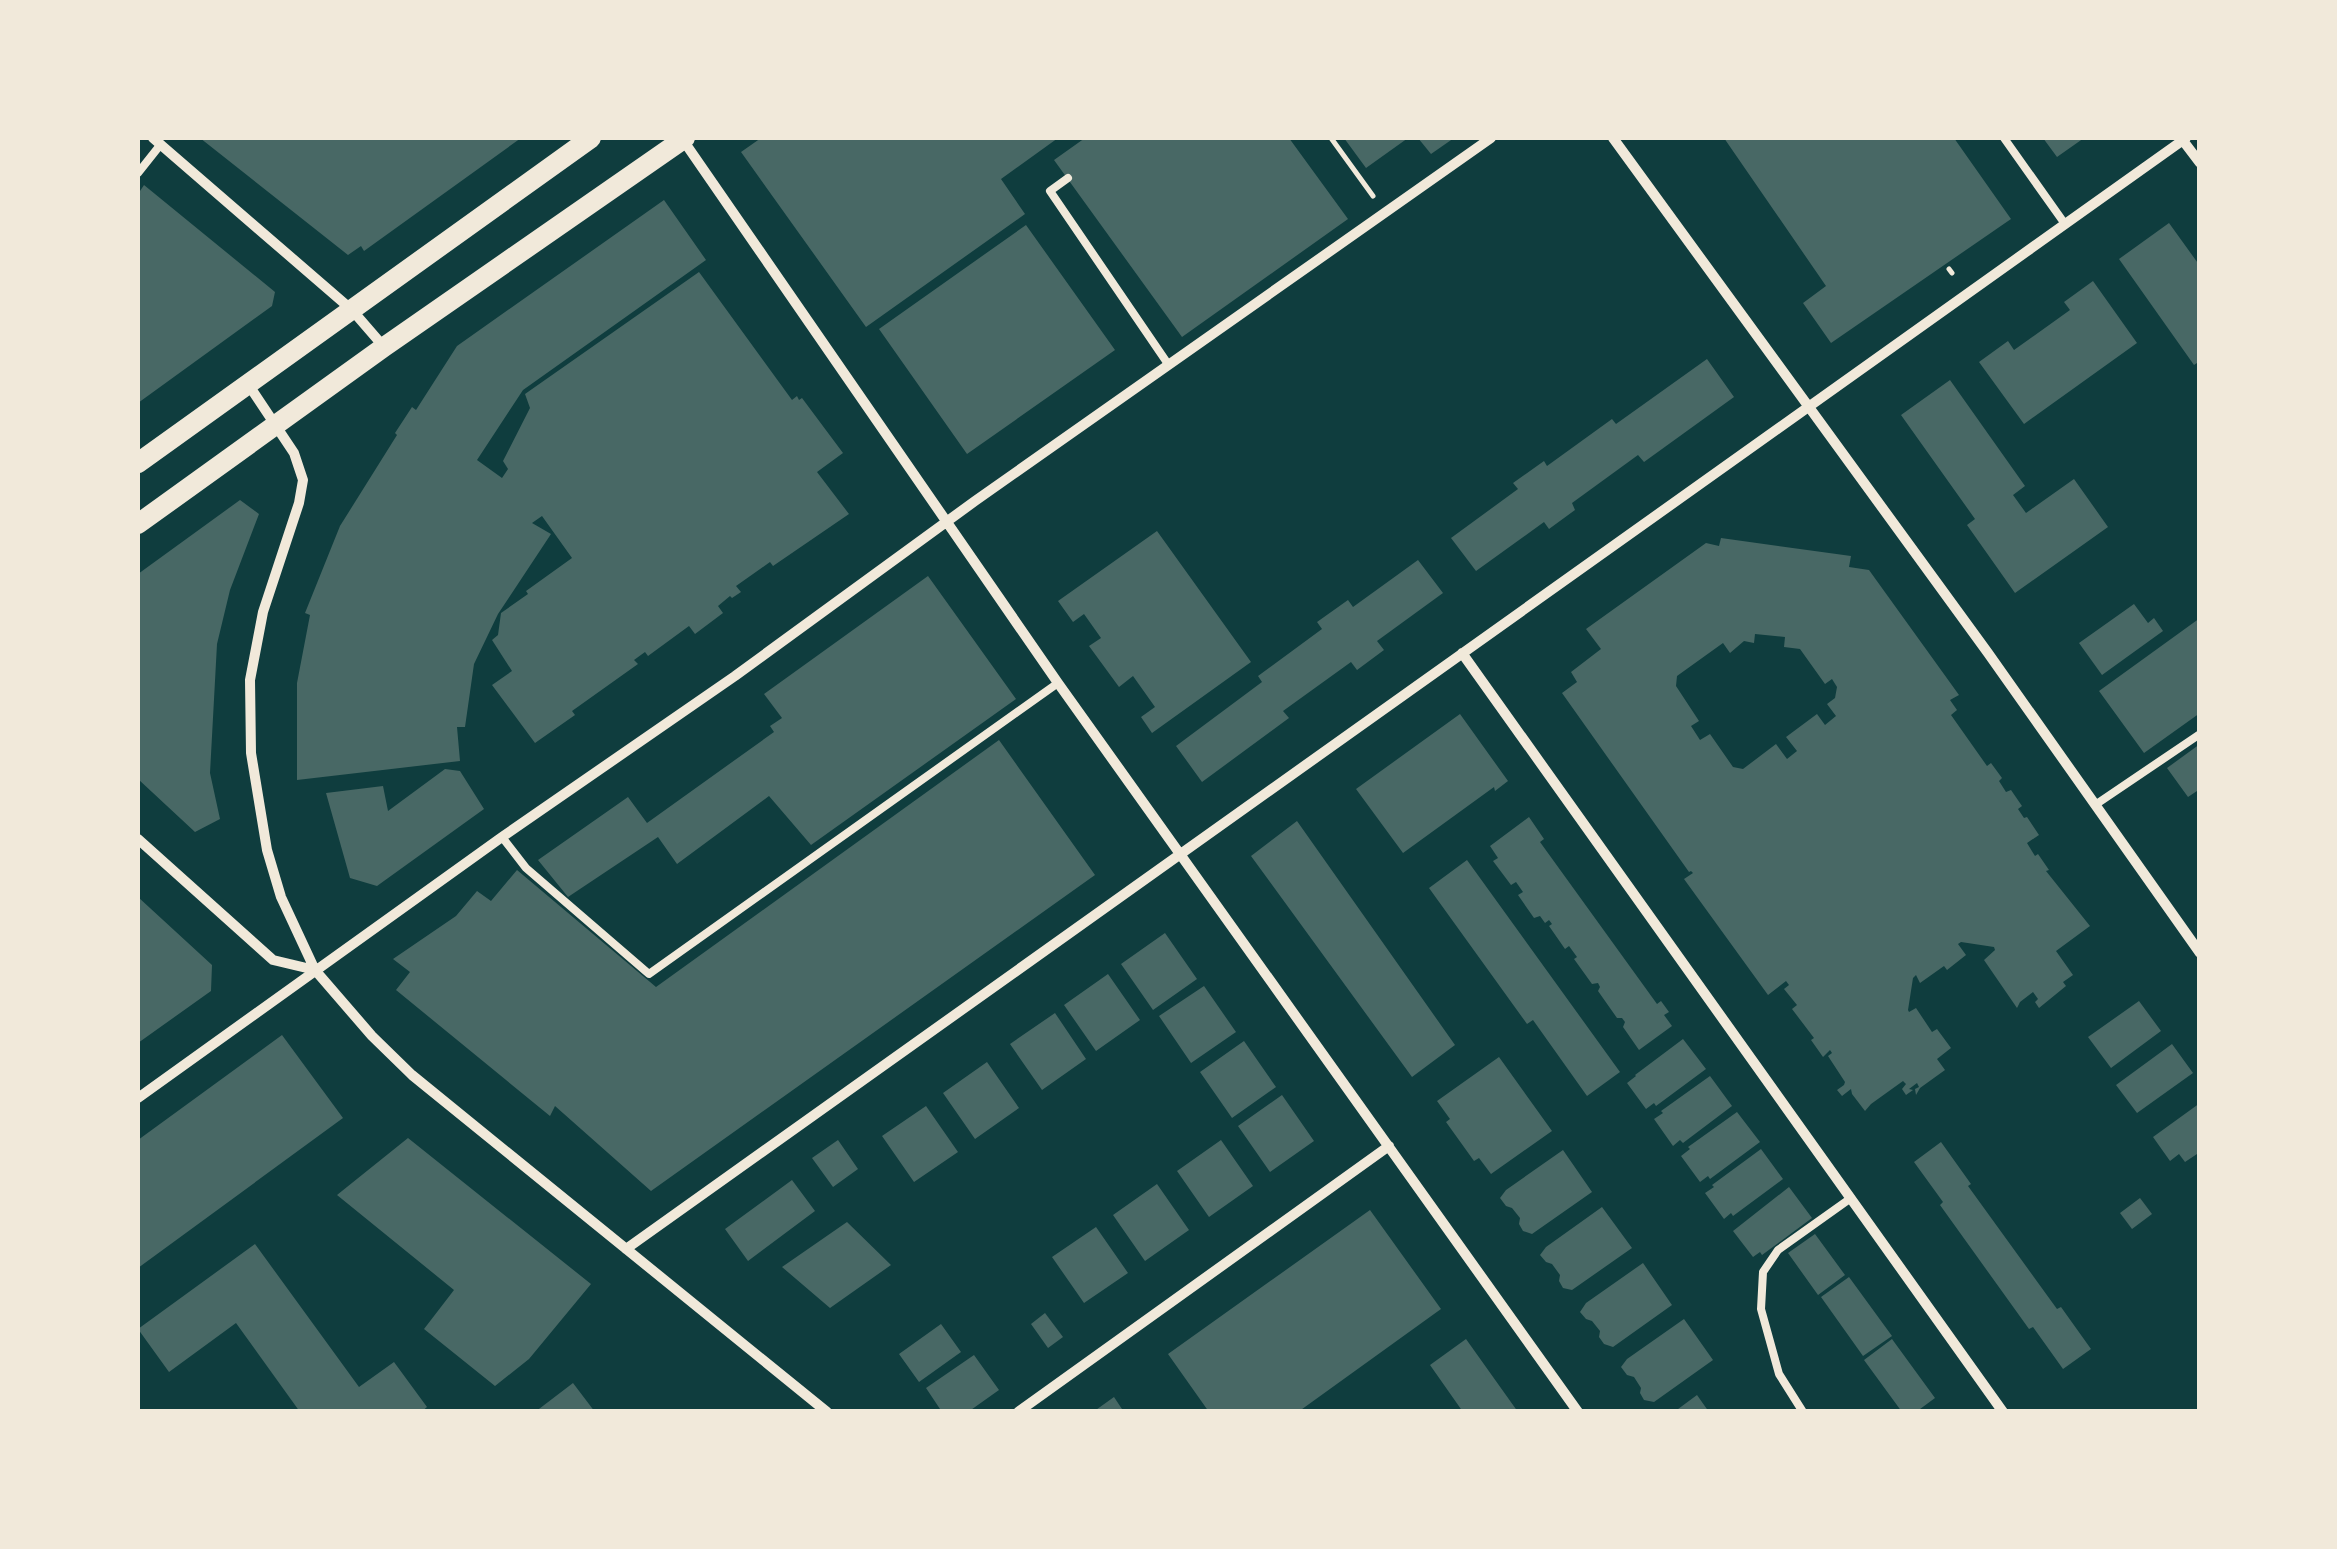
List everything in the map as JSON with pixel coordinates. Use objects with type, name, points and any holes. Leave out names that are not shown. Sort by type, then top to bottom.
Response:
[{"type":"main road","points":[[138,463],[591,138]]},
{"type":"main road","points":[[138,524],[684,138]]},
{"type":"street","points":[[684,138],[1058,683],[1578,1412]]},
{"type":"street","points":[[138,1098],[1490,138]]},
{"type":"street","points":[[626,1249],[2183,138],[2200,163]]},
{"type":"street","points":[[1616,139],[2200,954]]},
{"type":"street","points":[[157,141],[352,310],[384,347]]},
{"type":"street","points":[[248,384],[294,453],[303,480],[263,612],[250,680],[251,753],[267,850],[281,897],[315,970],[412,1075],[826,1412]]},
{"type":"street","points":[[1462,653],[2003,1412]]},
{"type":"street","points":[[138,839],[273,960],[315,970]]},
{"type":"street","points":[[1018,1412],[1389,1146]]},
{"type":"lane","points":[[2004,138],[2065,224]]},
{"type":"lane","points":[[138,173],[157,141]]},
{"type":"lane","points":[[1068,178],[1050,191],[1168,364]]},
{"type":"lane","points":[[502,837],[526,868],[649,974],[1058,683]]},
{"type":"lane","points":[[2095,805],[2200,734]]},
{"type":"lane","points":[[1803,1412],[1779,1374],[1761,1309],[1763,1272],[1778,1250],[1851,1198]]},
{"type":"path","points":[[1331,138],[1375,198]]},
{"type":"building","points":[[200,138],[521,138],[364,251],[361,246],[348,255]]},
{"type":"building","points":[[761,138],[1058,138],[1001,179],[1025,214],[866,327],[741,152]]},
{"type":"building","points":[[1085,138],[1289,138],[1348,219],[1182,337],[1054,160]]},
{"type":"building","points":[[1344,138],[1408,138],[1366,168]]},
{"type":"building","points":[[1418,138],[1454,138],[1431,154]]},
{"type":"building","points":[[1724,138],[1954,138],[2011,219],[1831,343],[1803,303],[1826,286]]},
{"type":"building","points":[[2043,138],[2084,138],[2057,157]]},
{"type":"building","points":[[144,185],[275,292],[272,306],[138,403],[138,194]]},
{"type":"building","points":[[664,200],[706,260],[523,390],[477,460],[502,478],[508,469],[503,461],[530,408],[525,394],[699,272],[792,400],[802,398],[843,453],[817,472],[849,514],[773,566],[770,562],[736,586],[741,592],[718,606],[723,613],[695,634],[689,626],[648,656],[645,652],[634,660],[638,664],[535,743],[492,685],[512,671],[492,640],[498,635],[501,613],[572,558],[542,516],[532,523],[551,534],[498,614],[474,664],[465,727],[457,727],[460,761],[297,780],[297,683],[310,615],[305,613],[340,526],[395,433],[412,407],[416,410],[457,346]]},
{"type":"building","points":[[2169,223],[2200,266],[2200,361],[2194,365],[2119,259]]},
{"type":"building","points":[[1026,225],[1115,350],[967,454],[879,329]]},
{"type":"building","points":[[2093,281],[2137,343],[2024,424],[1979,362],[2008,341],[2014,350],[2070,310],[2064,302]]},
{"type":"building","points":[[1707,359],[1734,397],[1644,462],[1638,455],[1572,503],[1575,510],[1549,529],[1544,522],[1476,571],[1451,538],[1518,489],[1513,483],[1544,461],[1547,466],[1612,419],[1616,424]]},
{"type":"building","points":[[1950,380],[2025,486],[2013,495],[2026,513],[2074,479],[2108,527],[2015,593],[1967,525],[1975,519],[1901,415]]},
{"type":"building","points":[[240,500],[259,514],[230,590],[217,644],[210,773],[220,819],[195,832],[138,779],[138,574]]},
{"type":"building","points":[[1157,531],[1251,662],[1152,733],[1141,717],[1155,707],[1133,676],[1119,687],[1089,646],[1101,638],[1084,614],[1073,622],[1058,601]]},
{"type":"building","points":[[1721,538],[1851,556],[1849,567],[1869,570],[1959,695],[1950,700],[1957,710],[1951,715],[1987,766],[1991,763],[2002,778],[1999,781],[2006,792],[2011,790],[2022,806],[2018,809],[2039,835],[2027,843],[2090,926],[2056,951],[2073,975],[2063,982],[2066,986],[2039,1008],[2033,992],[2017,1008],[1984,960],[1994,947],[1961,942],[1958,944],[1966,955],[1947,970],[1944,966],[1920,983],[1916,975],[1908,1010],[1916,1008],[1932,1032],[1937,1029],[1951,1048],[1937,1059],[1945,1070],[1916,1095],[1917,1083],[1906,1095],[1903,1081],[1865,1111],[1851,1089],[1842,1096],[1837,1090],[1845,1082],[1828,1056],[1832,1053],[1830,1050],[1823,1057],[1811,1040],[1814,1038],[1792,1009],[1797,1005],[1784,989],[1789,985],[1786,981],[1768,995],[1684,879],[1693,873],[1562,693],[1577,682],[1571,672],[1601,649],[1586,629],[1706,543],[1719,546]],"holes":[[[1755,634],[1785,637],[1784,647],[1800,649],[1825,684],[1832,679],[1837,687],[1835,698],[1827,704],[1836,716],[1825,725],[1817,714],[1786,737],[1797,751],[1787,759],[1776,744],[1743,769],[1733,767],[1710,734],[1700,740],[1691,726],[1699,721],[1676,686],[1677,676],[1723,643],[1730,653],[1744,641],[1754,643]]]},
{"type":"building","points":[[1418,560],[1443,593],[1377,641],[1384,650],[1357,670],[1351,662],[1283,711],[1289,718],[1202,782],[1176,746],[1262,682],[1258,676],[1322,629],[1317,622],[1348,600],[1353,607]]},
{"type":"building","points":[[928,576],[1016,699],[811,845],[769,796],[677,864],[658,837],[568,897],[538,860],[628,797],[647,823],[774,732],[770,726],[782,718],[764,694]]},
{"type":"building","points":[[2134,604],[2148,623],[2154,618],[2163,631],[2102,675],[2079,643]]},
{"type":"building","points":[[2200,618],[2200,713],[2144,753],[2099,691]]},
{"type":"building","points":[[1460,714],[1508,781],[1403,853],[1356,789]]},
{"type":"building","points":[[999,740],[1095,875],[651,1191],[555,1106],[550,1116],[396,990],[410,972],[393,959],[456,916],[477,891],[491,901],[517,870],[656,987]]},
{"type":"building","points":[[2200,744],[2200,789],[2188,797],[2167,768]]},
{"type":"building","points":[[445,769],[460,771],[484,809],[377,886],[350,878],[326,793],[383,786],[388,811]]},
{"type":"building","points":[[1529,817],[1544,839],[1540,842],[1657,1004],[1661,1001],[1669,1012],[1664,1015],[1672,1026],[1639,1050],[1623,1027],[1625,1022],[1617,1018],[1598,991],[1598,983],[1592,984],[1569,946],[1565,949],[1549,926],[1549,920],[1545,923],[1540,916],[1534,918],[1518,895],[1523,892],[1516,882],[1511,885],[1493,861],[1498,858],[1490,846]]},
{"type":"building","points":[[1297,821],[1455,1045],[1412,1077],[1251,856]]},
{"type":"building","points":[[1467,860],[1620,1072],[1587,1096],[1533,1020],[1527,1024],[1429,888]]},
{"type":"building","points":[[138,897],[212,965],[211,991],[138,1043]]},
{"type":"building","points":[[1165,933],[1197,979],[1153,1010],[1121,964]]},
{"type":"building","points":[[1108,974],[1140,1020],[1096,1051],[1064,1005]]},
{"type":"building","points":[[1204,986],[1236,1032],[1191,1063],[1159,1016]]},
{"type":"building","points":[[2139,1001],[2161,1031],[2111,1068],[2088,1037]]},
{"type":"building","points":[[1055,1013],[1086,1059],[1042,1090],[1010,1044]]},
{"type":"building","points":[[282,1035],[343,1118],[138,1268],[138,1140]]},
{"type":"building","points":[[1683,1039],[1706,1069],[1656,1106],[1654,1103],[1646,1109],[1627,1083]]},
{"type":"building","points":[[1244,1041],[1276,1087],[1232,1118],[1200,1072]]},
{"type":"building","points":[[2172,1044],[2193,1073],[2137,1113],[2116,1085]]},
{"type":"building","points":[[1499,1057],[1552,1131],[1491,1174],[1479,1158],[1474,1161],[1446,1122],[1450,1119],[1437,1101]]},
{"type":"building","points":[[987,1062],[1019,1108],[975,1139],[943,1093]]},
{"type":"building","points":[[1710,1076],[1732,1106],[1683,1143],[1680,1140],[1673,1146],[1654,1119]]},
{"type":"building","points":[[1282,1095],[1314,1141],[1270,1172],[1238,1126]]},
{"type":"building","points":[[2200,1103],[2200,1152],[2185,1162],[2179,1154],[2170,1161],[2153,1137]]},
{"type":"building","points":[[926,1106],[958,1152],[914,1182],[882,1136]]},
{"type":"building","points":[[1737,1112],[1760,1142],[1710,1179],[1708,1176],[1700,1182],[1681,1156]]},
{"type":"building","points":[[408,1138],[591,1284],[529,1359],[495,1386],[424,1329],[454,1290],[337,1195]]},
{"type":"building","points":[[838,1140],[858,1169],[833,1187],[812,1158]]},
{"type":"building","points":[[1221,1140],[1253,1186],[1209,1217],[1177,1171]]},
{"type":"building","points":[[1941,1142],[2057,1309],[2061,1307],[2091,1349],[2063,1369],[2033,1327],[2029,1329],[1914,1162]]},
{"type":"building","points":[[1761,1149],[1783,1179],[1724,1219],[1705,1193]]},
{"type":"building","points":[[1563,1150],[1592,1192],[1532,1234],[1523,1231],[1520,1218],[1500,1198]]},
{"type":"building","points":[[792,1180],[815,1211],[748,1261],[725,1229]]},
{"type":"building","points":[[1157,1184],[1189,1230],[1145,1261],[1113,1215]]},
{"type":"building","points":[[1789,1187],[1812,1218],[1762,1255],[1760,1252],[1753,1257],[1733,1231]]},
{"type":"building","points":[[2140,1198],[2152,1214],[2132,1229],[2120,1213]]},
{"type":"building","points":[[1602,1207],[1632,1248],[1572,1290],[1563,1288],[1560,1275],[1540,1255]]},
{"type":"building","points":[[1370,1210],[1441,1309],[1298,1412],[1209,1412],[1168,1354]]},
{"type":"building","points":[[847,1222],[891,1265],[830,1308],[782,1267]]},
{"type":"building","points":[[1096,1227],[1128,1273],[1084,1303],[1052,1257]]},
{"type":"building","points":[[1815,1234],[1845,1275],[1818,1295],[1788,1253]]},
{"type":"building","points":[[255,1244],[359,1387],[394,1362],[427,1407],[421,1412],[300,1412],[236,1323],[169,1372],[138,1329]]},
{"type":"building","points":[[1643,1263],[1672,1305],[1613,1347],[1604,1344],[1600,1331],[1580,1312],[1586,1303]]},
{"type":"building","points":[[1849,1277],[1892,1336],[1863,1356],[1821,1297]]},
{"type":"building","points":[[1045,1313],[1063,1337],[1048,1348],[1031,1324]]},
{"type":"building","points":[[1684,1319],[1713,1360],[1654,1402],[1644,1400],[1634,1377],[1621,1367]]},
{"type":"building","points":[[941,1324],[961,1352],[919,1382],[899,1354]]},
{"type":"building","points":[[1466,1339],[1518,1412],[1463,1412],[1430,1365]]},
{"type":"building","points":[[1892,1339],[1935,1398],[1916,1412],[1902,1412],[1864,1360]]},
{"type":"building","points":[[974,1355],[999,1390],[968,1412],[942,1412],[926,1388]]},
{"type":"building","points":[[573,1383],[595,1412],[535,1412]]},
{"type":"building","points":[[1697,1395],[1709,1412],[1674,1412]]},
{"type":"building","points":[[1114,1397],[1124,1412],[1093,1412]]}]
